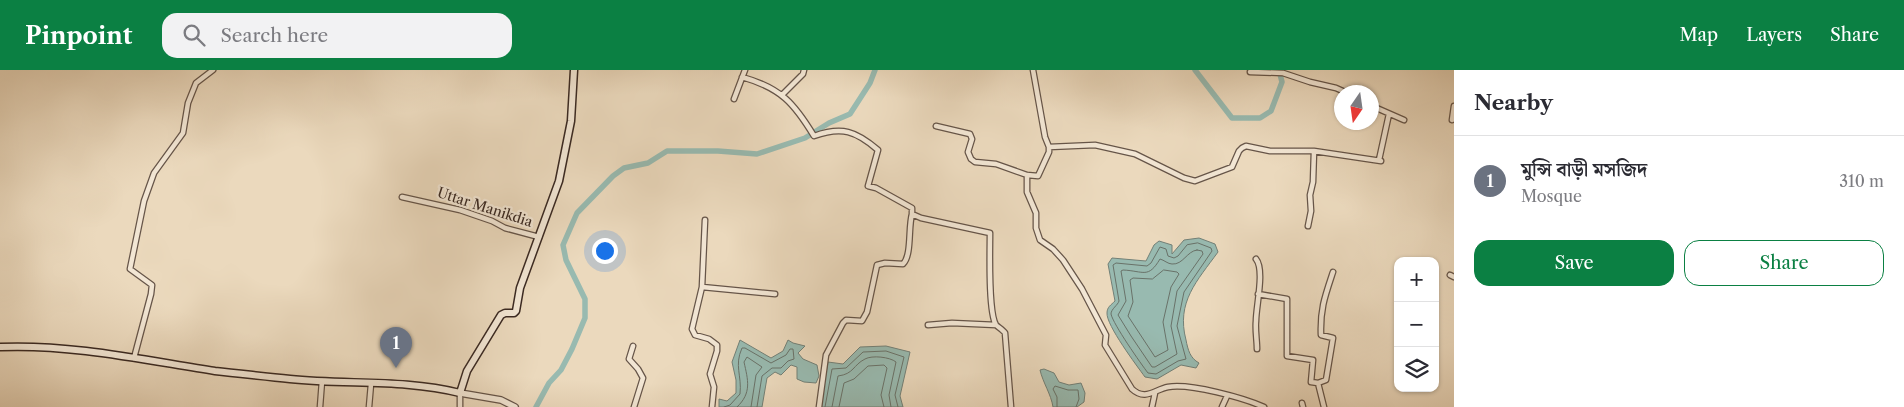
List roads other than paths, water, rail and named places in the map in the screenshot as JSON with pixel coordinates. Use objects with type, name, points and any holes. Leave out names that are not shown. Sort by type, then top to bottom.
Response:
[{"type":"main road","name":"Uttar Manikdia","points":[[539,237],[559,181],[572,121],[574,70]]},
{"type":"main road","points":[[0,347],[78,350],[217,371],[322,382],[398,383],[460,393],[467,371],[502,315],[516,311],[520,288],[539,237]]},
{"type":"street","points":[[134,358],[152,294],[152,285],[130,270],[144,201],[154,173],[183,133],[188,103],[196,83],[213,70]]},
{"type":"street","points":[[734,99],[745,70]]},
{"type":"street","points":[[782,95],[803,74],[804,70]]},
{"type":"street","points":[[936,126],[970,134],[972,139],[968,152],[971,160],[975,162],[996,164],[1027,175],[1038,176],[1049,152],[1033,70]]},
{"type":"street","points":[[1250,72],[1283,73],[1334,88]]},
{"type":"street","points":[[742,77],[754,80],[782,95],[797,109],[814,136],[850,131],[870,143],[878,150],[868,186],[876,188],[912,208],[906,262],[903,264],[885,263],[877,265],[867,312],[862,321],[846,320],[826,354],[819,407]]},
{"type":"street","points":[[1452,120],[1454,106]]},
{"type":"street","points":[[1379,109],[1404,120],[1406,112]]},
{"type":"street","points":[[1048,147],[1095,145],[1135,154],[1184,178],[1195,181],[1232,167],[1240,151],[1246,146],[1270,151],[1314,152],[1380,161],[1389,114]]},
{"type":"street","points":[[1308,226],[1311,211],[1310,195],[1314,152]]},
{"type":"street","points":[[1027,175],[1027,192],[1036,213],[1036,228],[1040,240],[1053,249],[1063,260],[1082,289],[1106,335],[1105,345],[1132,389],[1143,395],[1156,393],[1168,387],[1192,387],[1264,407]]},
{"type":"street","name":"Uttar Manikdia","points":[[402,197],[460,210],[506,228],[539,237]]},
{"type":"street","points":[[912,214],[921,218],[990,233],[990,285],[996,324],[1005,333],[1011,407]]},
{"type":"street","points":[[705,220],[702,287],[693,333],[715,342],[717,345],[710,374],[714,387],[712,407]]},
{"type":"street","points":[[1256,259],[1260,263],[1256,320],[1257,349]]},
{"type":"street","points":[[1258,294],[1287,299],[1287,356],[1313,360],[1311,382],[1318,383],[1326,380],[1333,338],[1321,335],[1320,319],[1321,308],[1333,272]]},
{"type":"street","points":[[702,287],[775,294]]},
{"type":"street","points":[[928,326],[952,323],[996,324]]},
{"type":"street","points":[[633,346],[629,358],[642,373],[643,378],[634,407]]},
{"type":"street","points":[[320,407],[322,382]]},
{"type":"street","points":[[1318,383],[1324,407]]},
{"type":"street","points":[[369,407],[371,384]]},
{"type":"street","points":[[460,407],[460,393],[501,400],[515,407]]},
{"type":"street","points":[[1152,407],[1156,393]]},
{"type":"street","points":[[1222,407],[1228,396]]},
{"type":"water","points":[[1199,238],[1215,244],[1218,252],[1190,293],[1184,314],[1184,326],[1189,350],[1193,359],[1199,363],[1196,368],[1181,365],[1157,379],[1145,377],[1111,327],[1108,319],[1108,309],[1115,301],[1108,264],[1112,258],[1146,261],[1154,245],[1159,241],[1172,245],[1172,254],[1184,240]]},
{"type":"water","points":[[740,340],[771,358],[783,351],[788,340],[805,346],[798,353],[803,359],[817,365],[819,376],[816,383],[797,379],[797,367],[791,365],[781,375],[775,372],[767,378],[762,407],[719,407],[719,399],[727,401],[736,393],[736,380],[732,362]]},
{"type":"water","points":[[886,346],[910,352],[900,396],[903,407],[820,407],[828,362],[843,364],[860,347]]},
{"type":"water","points":[[1044,369],[1054,373],[1059,382],[1069,385],[1081,383],[1085,393],[1084,402],[1077,407],[1053,407],[1040,370]]},
{"type":"waterway","points":[[536,407],[549,383],[561,370],[585,318],[585,299],[566,260],[563,245],[577,213],[613,176],[624,168],[648,163],[667,151],[718,151],[757,154],[805,138],[829,123],[850,114],[870,83],[875,70]]},
{"type":"waterway","points":[[1195,70],[1232,118],[1260,118],[1271,111],[1282,82],[1279,70]]},
{"type":"place","name":"মুন্সি বাড়ী মসজিদ","points":[[396,368]]}]
